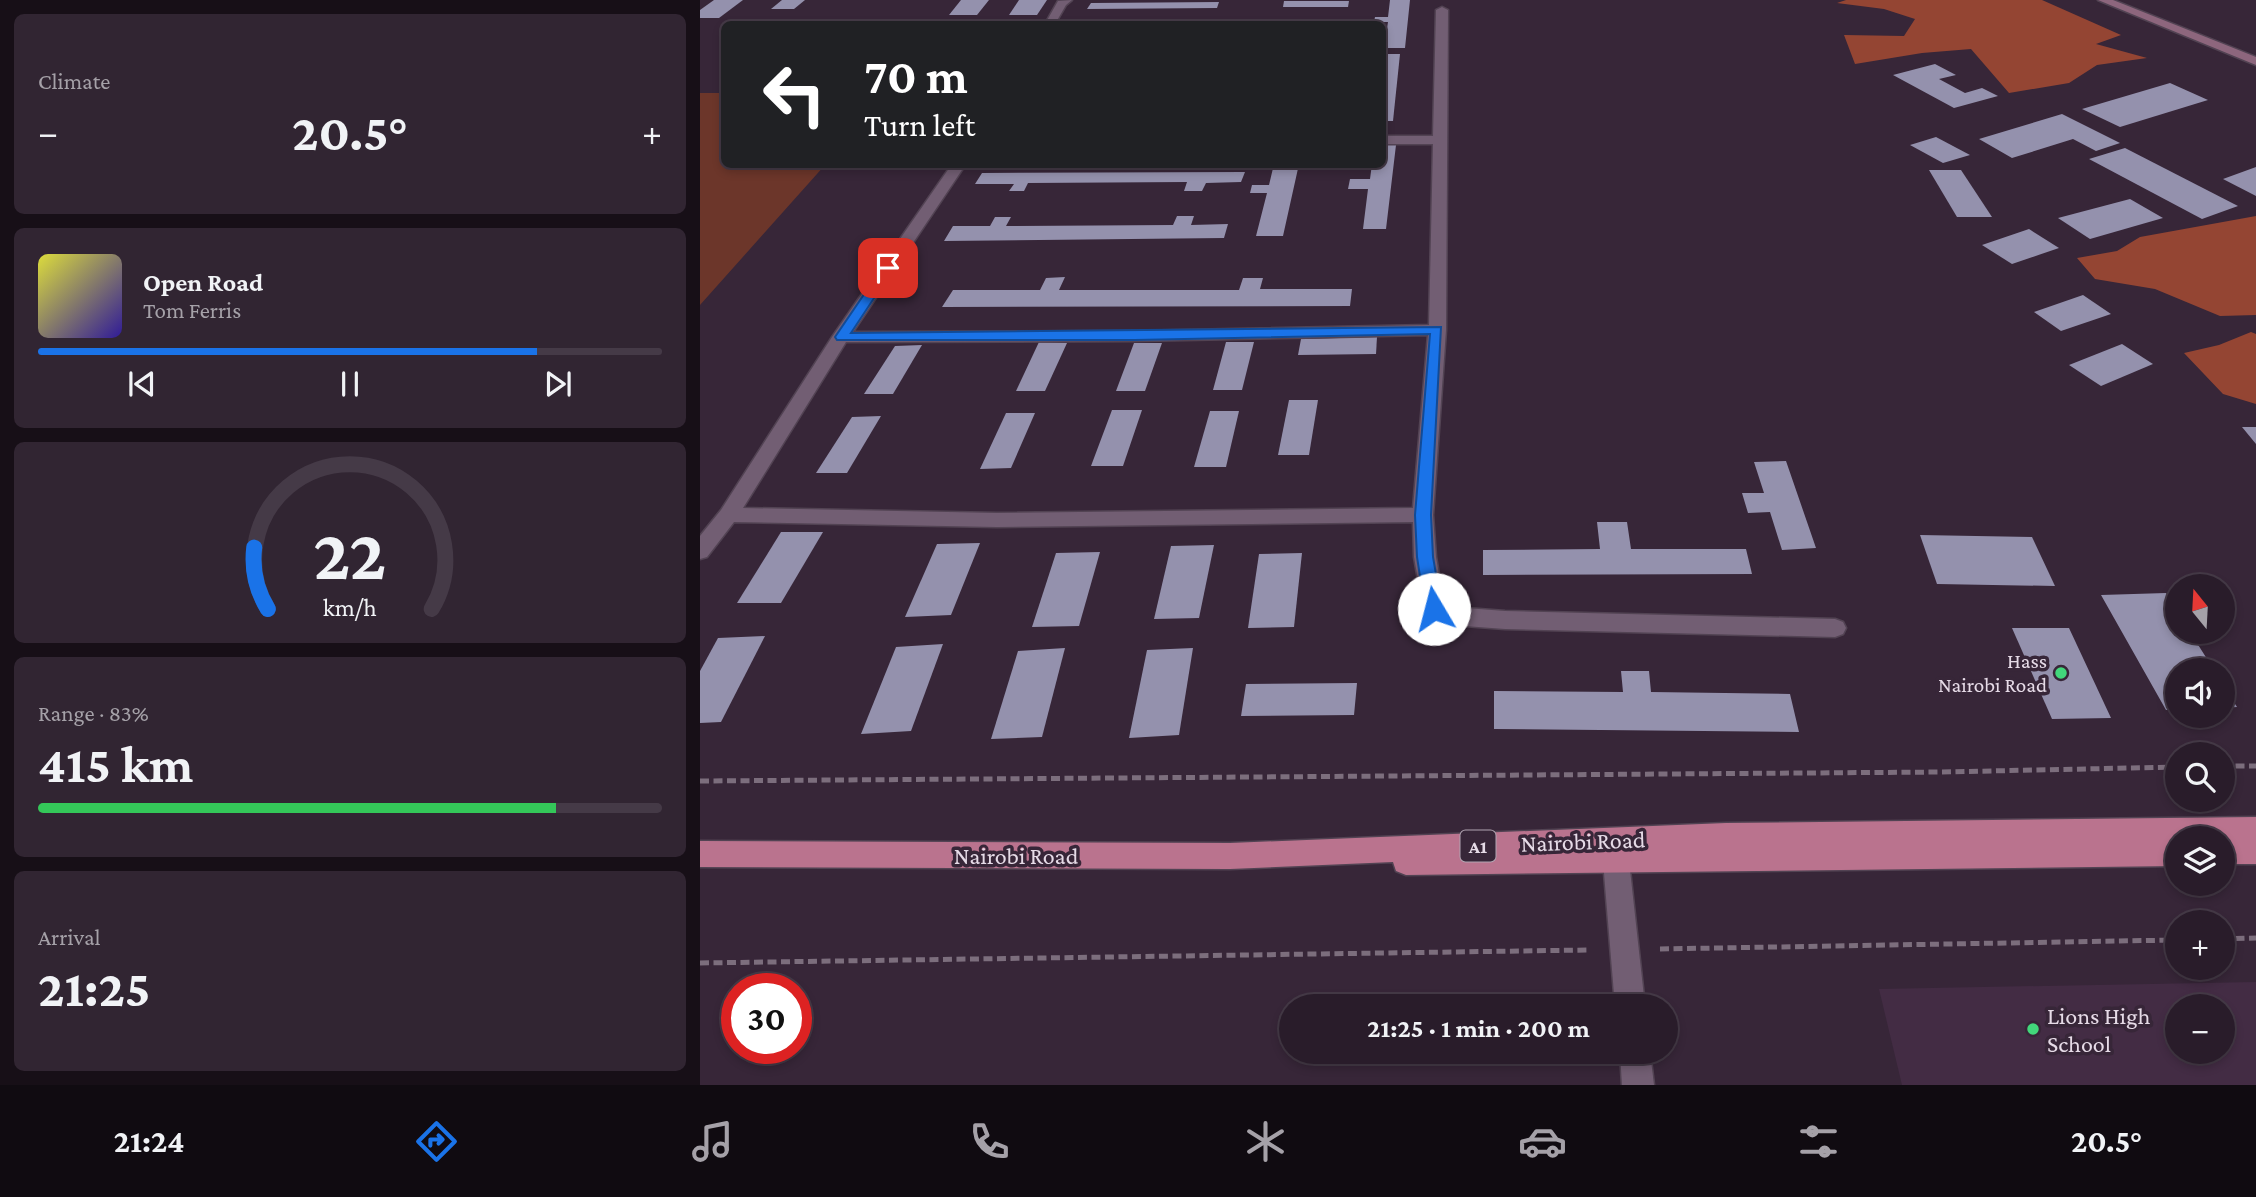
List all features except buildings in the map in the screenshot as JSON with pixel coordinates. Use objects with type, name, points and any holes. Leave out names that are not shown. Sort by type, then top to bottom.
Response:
[{"type":"highway","name":"Nairobi Road","points":[[700,854],[1230,856],[1726,835],[2256,829]]},
{"type":"highway","points":[[2235,852],[2256,852]]},
{"type":"highway","name":"Nairobi Road","points":[[700,867],[1616,862],[2165,853]]},
{"type":"main road","points":[[2103,0],[2256,61]]},
{"type":"street","points":[[1052,21],[1062,3],[1067,0]]},
{"type":"street","points":[[1443,10],[1437,330],[1423,515],[1425,557],[1434,609],[1451,616],[1505,620],[1835,628]]},
{"type":"street","points":[[1386,141],[1439,140]]},
{"type":"street","points":[[700,551],[728,515],[841,337],[956,168]]},
{"type":"street","points":[[841,337],[1135,336],[1437,330]]},
{"type":"street","points":[[728,515],[997,520],[1423,515]]},
{"type":"street","points":[[1616,862],[1629,994]]},
{"type":"street","points":[[1636,1064],[1638,1085]]},
{"type":"path","points":[[2235,766],[2256,766]]},
{"type":"path","points":[[700,781],[1942,772],[2165,767]]},
{"type":"path","points":[[2235,939],[2256,938]]},
{"type":"path","points":[[700,963],[2165,940]]},
{"type":"shaded area","points":[[1846,0],[2042,0],[2121,35],[2096,44],[2147,58],[2097,65],[2069,83],[2009,93],[1971,49],[1922,53],[1855,64],[1844,35],[1904,36],[1915,19],[1884,9],[1837,3]]},
{"type":"shaded area","points":[[700,93],[721,93],[721,168],[822,168],[700,305]]},
{"type":"shaded area","points":[[2256,216],[2256,315],[2220,316],[2155,289],[2095,279],[2077,258],[2117,251],[2140,237]]},
{"type":"shaded area","points":[[2251,332],[2256,334],[2256,404],[2223,394],[2184,353],[2219,345]]},
{"type":"shaded area","name":"Lions High School","points":[[2256,982],[2256,1085],[1902,1085],[1879,989]]},
{"type":"place","name":"Hass Nairobi Road","points":[[2061,673]]},
{"type":"place","name":"Lions High School","points":[[2033,1029]]},
{"type":"route","points":[[888,268],[841,337],[1135,336],[1437,330],[1423,515],[1425,557],[1434,609]]}]
